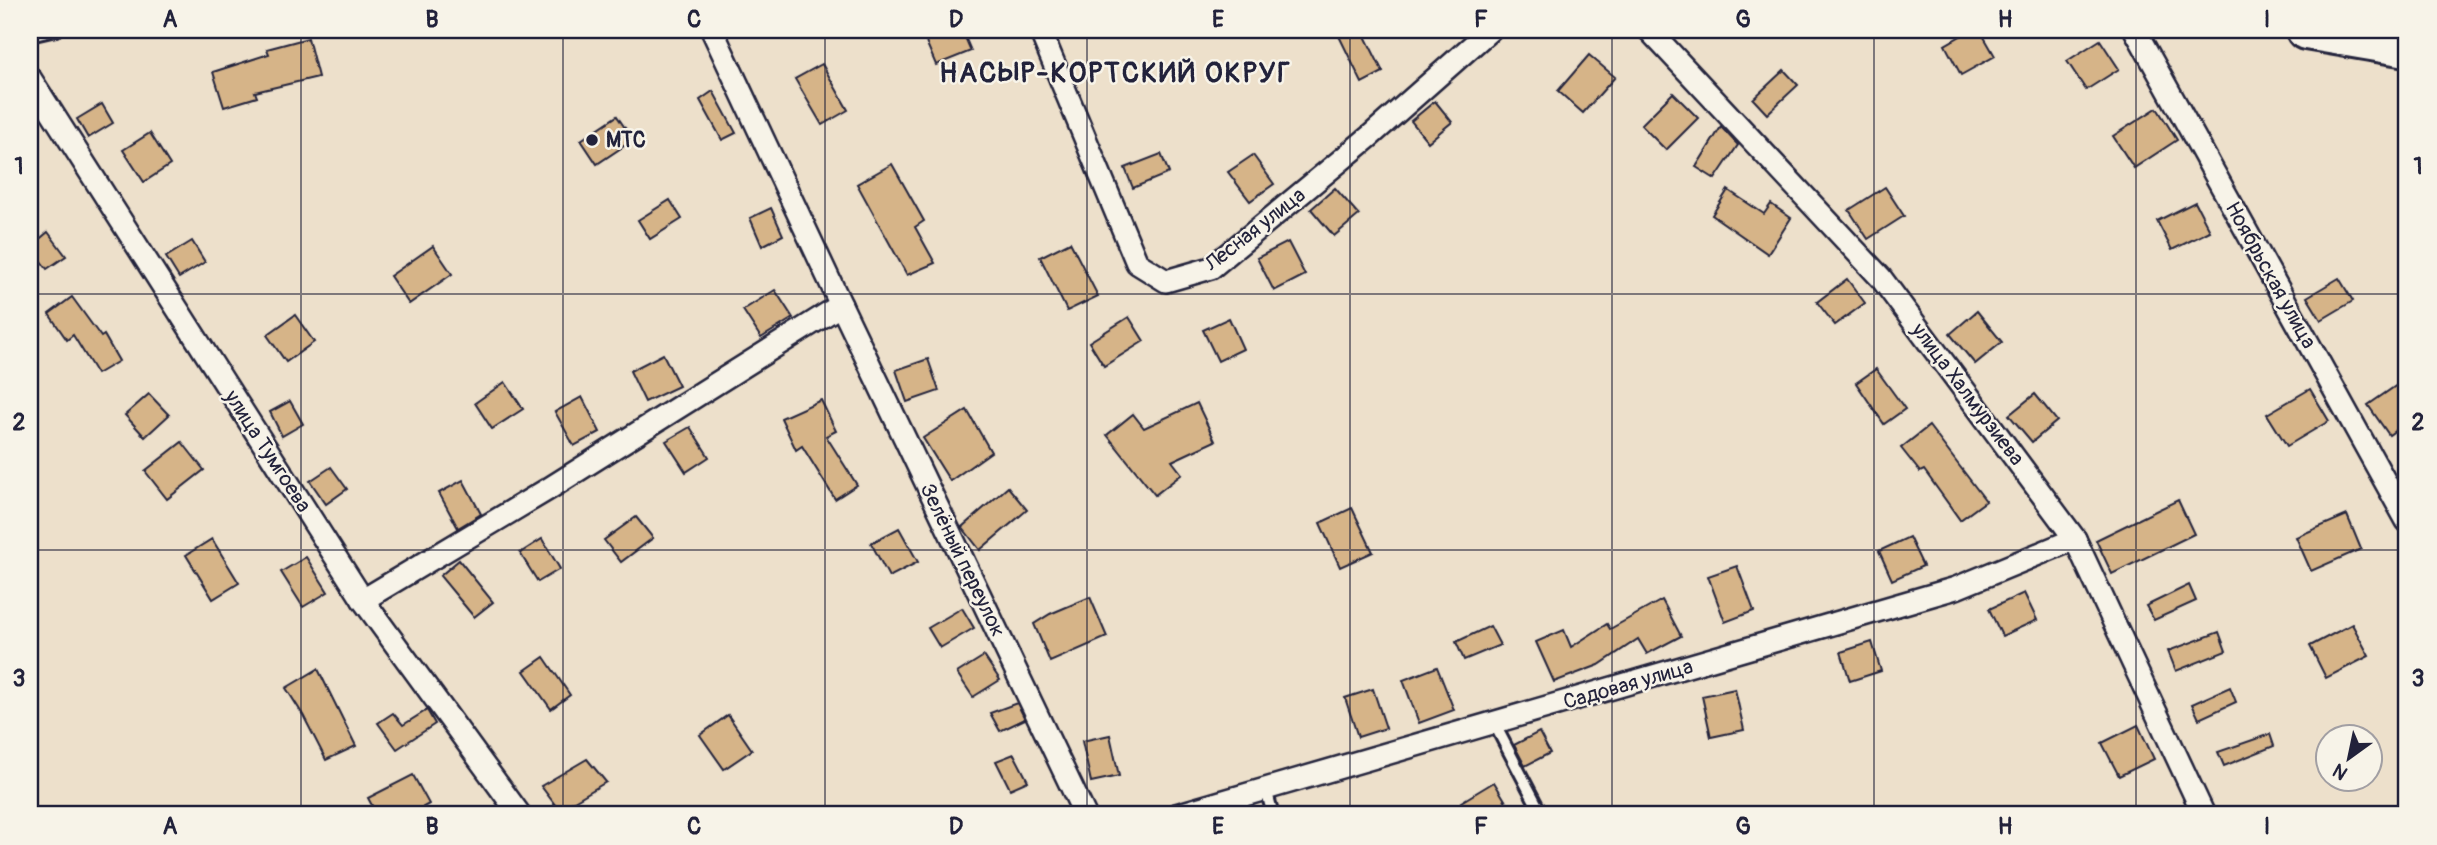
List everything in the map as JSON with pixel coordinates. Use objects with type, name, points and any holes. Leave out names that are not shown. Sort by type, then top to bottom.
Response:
[{"type":"highway","points":[[2306,30],[2407,47]]},
{"type":"street","name":"Зелёный переулок","points":[[712,30],[1085,815]]},
{"type":"street","name":"Лесная улица","points":[[1040,30],[1137,263],[1166,281],[1211,268],[1369,137],[1490,30]]},
{"type":"street","name":"улица Халмурзиева","points":[[1649,30],[1881,278],[2076,539],[2204,815]]},
{"type":"street","name":"Ноябрьская улица","points":[[2135,30],[2407,521]]},
{"type":"street","name":"улица Тумгоева","points":[[30,78],[363,600],[520,815]]},
{"type":"street","points":[[363,600],[550,488],[841,305]]},
{"type":"street","name":"Садовая улица","points":[[1176,815],[1956,588],[2076,539]]},
{"type":"lane","points":[[30,36],[56,30]]},
{"type":"lane","points":[[1494,723],[1542,815]]},
{"type":"lane","points":[[1266,789],[1273,815]]},
{"type":"building","points":[[921,30],[962,30],[971,51],[936,65]]},
{"type":"building","points":[[1352,30],[1362,30],[1383,72],[1362,83],[1339,36]]},
{"type":"building","points":[[1971,30],[1980,30],[1995,56],[1961,75],[1945,45]]},
{"type":"building","points":[[308,38],[318,77],[255,92],[257,97],[224,107],[213,72],[269,54],[267,49]]},
{"type":"building","points":[[2100,40],[2119,69],[2086,90],[2067,61]]},
{"type":"building","points":[[1589,55],[1615,77],[1583,113],[1558,91]]},
{"type":"building","points":[[822,64],[848,110],[822,125],[795,79]]},
{"type":"building","points":[[1784,70],[1798,85],[1767,114],[1753,99]]},
{"type":"building","points":[[713,91],[736,133],[722,140],[700,100]]},
{"type":"building","points":[[1673,93],[1698,118],[1666,150],[1641,125]]},
{"type":"building","points":[[1435,101],[1452,122],[1428,142],[1411,121]]},
{"type":"building","points":[[102,104],[113,123],[88,138],[77,119]]},
{"type":"building","points":[[2157,108],[2177,140],[2134,168],[2113,136]]},
{"type":"building","points":[[617,116],[633,140],[597,164],[581,140]]},
{"type":"building","points":[[1721,127],[1738,145],[1715,179],[1696,167]]},
{"type":"building","points":[[150,133],[170,165],[144,182],[123,150]]},
{"type":"building","points":[[1161,154],[1169,173],[1133,188],[1125,168]]},
{"type":"building","points":[[1253,155],[1274,184],[1250,201],[1228,172]]},
{"type":"building","points":[[892,164],[924,221],[915,227],[935,263],[907,275],[857,184]]},
{"type":"building","points":[[1885,187],[1904,216],[1868,239],[1849,210]]},
{"type":"building","points":[[1335,188],[1359,215],[1334,236],[1311,209]]},
{"type":"building","points":[[1728,190],[1764,214],[1771,204],[1791,218],[1768,254],[1712,215]]},
{"type":"building","points":[[670,200],[682,219],[650,239],[638,220]]},
{"type":"building","points":[[2195,202],[2210,231],[2172,250],[2157,221]]},
{"type":"building","points":[[771,208],[783,235],[762,246],[750,218]]},
{"type":"building","points":[[48,232],[66,256],[47,269],[30,247]]},
{"type":"building","points":[[192,241],[205,262],[179,278],[166,257]]},
{"type":"building","points":[[1070,242],[1098,296],[1067,311],[1040,257]]},
{"type":"building","points":[[1288,242],[1305,275],[1274,291],[1257,258]]},
{"type":"building","points":[[433,246],[452,274],[409,304],[390,276]]},
{"type":"building","points":[[2339,278],[2353,301],[2321,320],[2307,297]]},
{"type":"building","points":[[1847,279],[1865,303],[1835,325],[1817,302]]},
{"type":"building","points":[[775,290],[793,318],[761,338],[743,310]]},
{"type":"building","points":[[72,297],[101,337],[104,335],[119,361],[97,374],[73,335],[67,340],[49,314]]},
{"type":"building","points":[[1977,311],[2002,342],[1975,364],[1950,334]]},
{"type":"building","points":[[295,315],[314,342],[286,362],[267,335]]},
{"type":"building","points":[[1129,317],[1144,341],[1104,366],[1089,342]]},
{"type":"building","points":[[1229,318],[1243,349],[1218,361],[1203,330]]},
{"type":"building","points":[[663,354],[679,386],[645,402],[630,371]]},
{"type":"building","points":[[928,359],[939,391],[907,402],[896,370]]},
{"type":"building","points":[[1876,369],[1905,409],[1884,424],[1856,383]]},
{"type":"building","points":[[505,382],[523,409],[492,429],[475,403]]},
{"type":"building","points":[[2400,383],[2407,394],[2407,422],[2389,435],[2368,405]]},
{"type":"building","points":[[2310,389],[2329,421],[2287,446],[2267,414]]},
{"type":"building","points":[[149,394],[169,415],[145,437],[125,415]]},
{"type":"building","points":[[2035,394],[2057,421],[2032,442],[2009,415]]},
{"type":"building","points":[[582,397],[600,432],[574,446],[555,412]]},
{"type":"building","points":[[821,400],[836,431],[826,436],[857,485],[835,499],[802,446],[796,450],[781,418]]},
{"type":"building","points":[[290,401],[303,424],[282,436],[270,412]]},
{"type":"building","points":[[1197,403],[1215,441],[1172,461],[1182,474],[1155,495],[1107,435],[1133,414],[1144,428]]},
{"type":"building","points":[[967,410],[991,452],[950,481],[923,438]]},
{"type":"building","points":[[1929,426],[1986,501],[1960,520],[1924,470],[1920,472],[1901,448]]},
{"type":"building","points":[[690,427],[709,457],[686,472],[666,441]]},
{"type":"building","points":[[182,442],[204,470],[167,499],[145,471]]},
{"type":"building","points":[[331,467],[347,489],[326,504],[310,481]]},
{"type":"building","points":[[463,480],[481,514],[458,528],[439,493]]},
{"type":"building","points":[[1008,487],[1027,510],[980,550],[962,527]]},
{"type":"building","points":[[2178,500],[2194,534],[2112,574],[2096,540]]},
{"type":"building","points":[[1352,508],[1373,552],[1340,567],[1320,523]]},
{"type":"building","points":[[2347,515],[2361,549],[2311,571],[2296,537]]},
{"type":"building","points":[[636,517],[653,538],[621,562],[604,540]]},
{"type":"building","points":[[899,528],[918,562],[889,577],[871,543]]},
{"type":"building","points":[[1909,537],[1923,566],[1892,580],[1879,551]]},
{"type":"building","points":[[212,539],[239,583],[213,599],[186,555]]},
{"type":"building","points":[[542,539],[560,569],[538,582],[520,553]]},
{"type":"building","points":[[306,557],[328,592],[303,607],[281,572]]},
{"type":"building","points":[[459,560],[493,602],[474,617],[440,576]]},
{"type":"building","points":[[1737,566],[1754,611],[1725,622],[1708,576]]},
{"type":"building","points":[[2189,585],[2196,601],[2154,620],[2146,606]]},
{"type":"building","points":[[2024,593],[2037,620],[2002,636],[1989,609]]},
{"type":"building","points":[[1090,597],[1107,637],[1050,662],[1034,624]]},
{"type":"building","points":[[1662,600],[1681,636],[1647,654],[1638,639],[1599,665],[1554,682],[1536,642],[1564,630],[1571,647],[1607,624],[1610,629]]},
{"type":"building","points":[[962,608],[974,628],[940,648],[928,628]]},
{"type":"building","points":[[2352,624],[2369,656],[2326,678],[2310,646]]},
{"type":"building","points":[[1490,626],[1500,645],[1464,660],[1456,642]]},
{"type":"building","points":[[2219,632],[2226,651],[2176,671],[2168,651]]},
{"type":"building","points":[[1872,642],[1881,671],[1850,681],[1841,652]]},
{"type":"building","points":[[984,656],[1000,680],[973,697],[957,673]]},
{"type":"building","points":[[544,657],[570,695],[551,709],[524,671]]},
{"type":"building","points":[[1437,667],[1454,710],[1419,723],[1403,680]]},
{"type":"building","points":[[318,669],[356,746],[326,760],[286,688]]},
{"type":"building","points":[[2230,687],[2236,702],[2199,719],[2192,704]]},
{"type":"building","points":[[1373,689],[1386,728],[1358,737],[1345,698]]},
{"type":"building","points":[[1735,689],[1744,730],[1711,737],[1702,696]]},
{"type":"building","points":[[1017,703],[1025,719],[1000,731],[990,713]]},
{"type":"building","points":[[427,710],[435,724],[397,749],[378,723],[393,713],[403,725]]},
{"type":"building","points":[[728,715],[752,750],[724,769],[700,735]]},
{"type":"building","points":[[2138,725],[2154,759],[2119,776],[2102,743]]},
{"type":"building","points":[[1539,732],[1550,753],[1525,766],[1514,745]]},
{"type":"building","points":[[2270,734],[2274,746],[2224,766],[2218,752]]},
{"type":"building","points":[[1110,735],[1119,776],[1091,782],[1082,741]]},
{"type":"building","points":[[1014,754],[1028,781],[1010,789],[996,761]]},
{"type":"building","points":[[587,759],[606,782],[559,810],[541,786]]},
{"type":"building","points":[[413,775],[429,804],[409,815],[377,815],[368,798]]},
{"type":"building","points":[[1494,782],[1514,815],[1469,815],[1461,802]]},
{"type":"place","name":"МТС","points":[[592,140]]},
{"type":"district","name":"НАСЫР-КОРТСКИЙ ОКРУГ","points":[[1116,72]]}]
